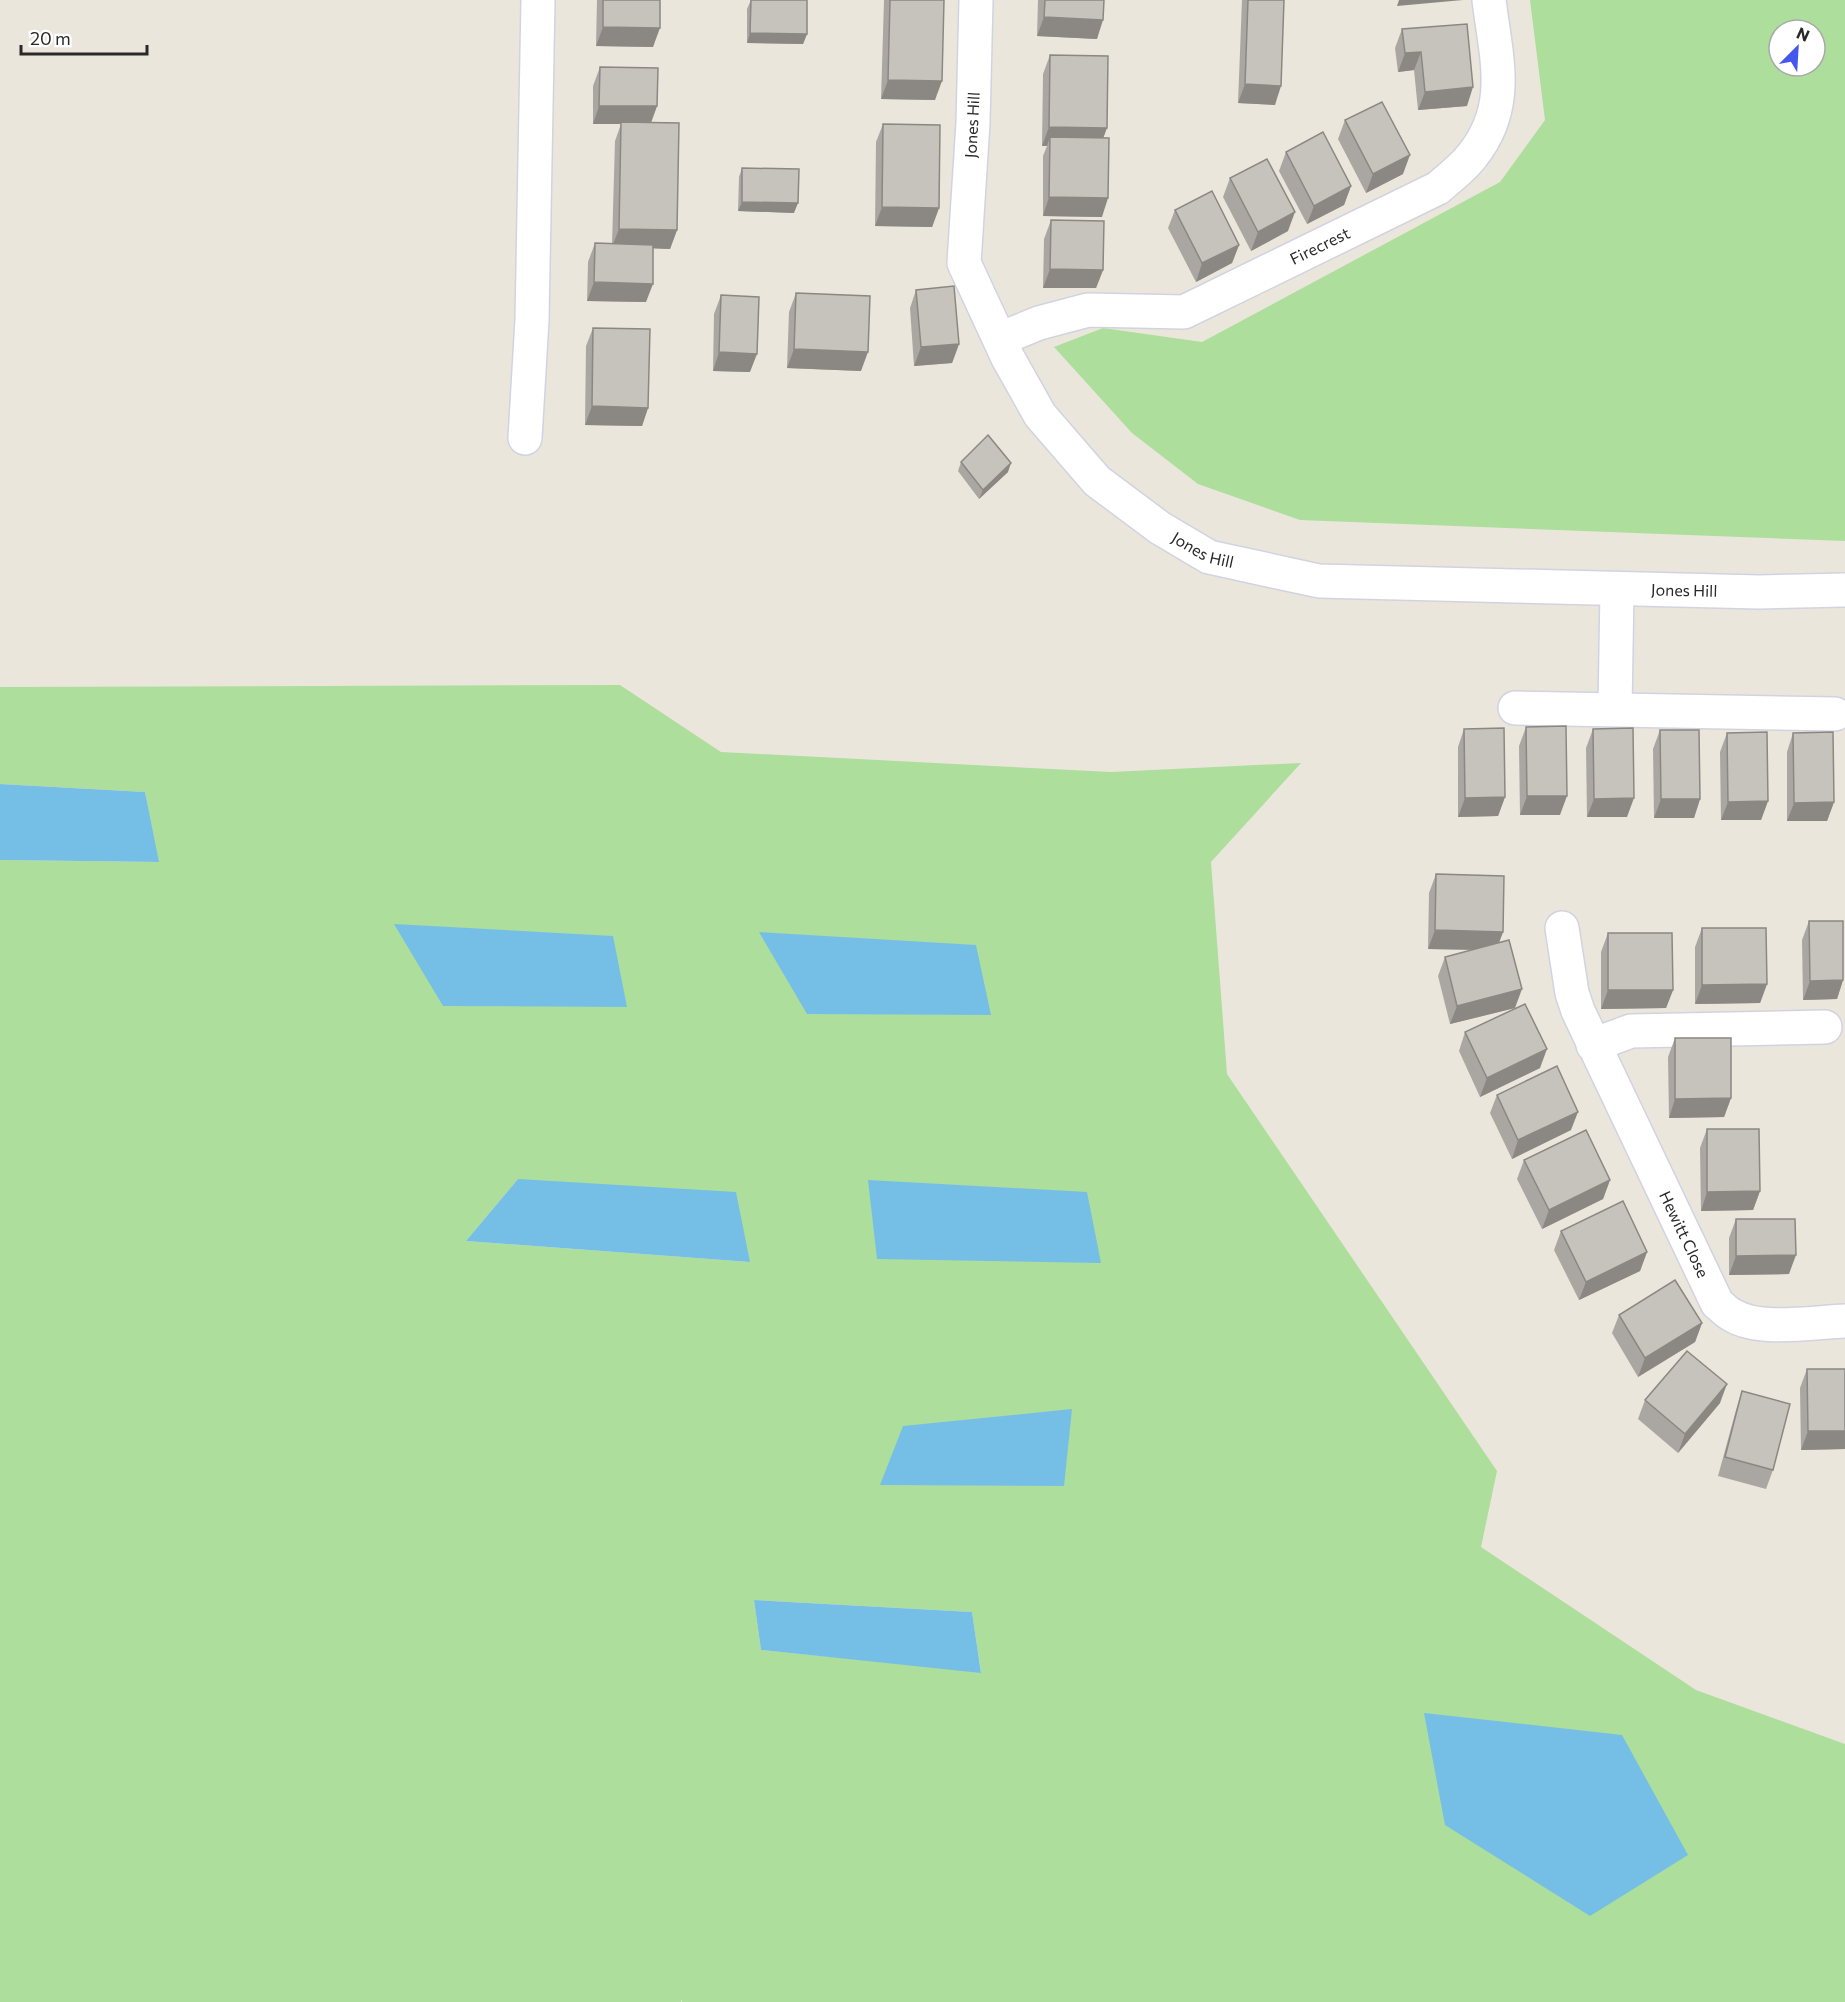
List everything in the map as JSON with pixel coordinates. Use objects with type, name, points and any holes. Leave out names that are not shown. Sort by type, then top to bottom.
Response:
[{"type":"street","points":[[525,438],[545,320],[538,0]]},
{"type":"street","name":"Jones Hill","points":[[976,0],[973,123],[964,263],[1008,358],[1040,415],[1097,481],[1160,528],[1209,557],[1318,581],[1617,590],[1759,592],[1845,590]]},
{"type":"street","name":"Firecrest","points":[[1000,339],[1039,323],[1088,310],[1184,312],[1438,188],[1472,157],[1492,124],[1500,86],[1489,0]]},
{"type":"street","points":[[1615,709],[1617,590]]},
{"type":"street","points":[[1515,708],[1835,714]]},
{"type":"street","name":"Hewitt Close","points":[[1562,928],[1572,993],[1593,1045],[1717,1303],[1733,1316],[1754,1323],[1845,1321]]},
{"type":"street","points":[[1593,1045],[1631,1031],[1825,1027]]},
{"type":"green space","points":[[1530,0],[1845,0],[1845,541],[1300,520],[1198,484],[1132,433],[1054,347],[1103,328],[1202,342],[1500,182],[1545,120]]},
{"type":"green space","points":[[620,685],[721,752],[1111,772],[1301,763],[1211,862],[1227,1074],[1497,1471],[1481,1547],[1696,1690],[1845,1744],[1845,2002],[682,2002],[682,1999],[681,2002],[0,2002],[0,860],[158,862],[145,792],[0,784],[0,687]],"holes":[[[518,1179],[750,1262],[466,1241]],[[754,1600],[972,1612],[981,1672],[761,1650]]]},
{"type":"water","points":[[0,784],[145,792],[159,862],[0,860]]},
{"type":"water","points":[[394,924],[613,936],[627,1007],[443,1006]]},
{"type":"water","points":[[759,932],[976,945],[991,1015],[807,1014]]},
{"type":"water","points":[[518,1179],[736,1192],[750,1262],[466,1241]]},
{"type":"water","points":[[868,1180],[1087,1192],[1101,1263],[877,1259]]},
{"type":"water","points":[[1072,1409],[1064,1486],[880,1485],[903,1426]]},
{"type":"water","points":[[754,1600],[972,1612],[981,1673],[761,1650]]},
{"type":"water","points":[[1424,1713],[1622,1735],[1688,1855],[1590,1916],[1445,1825]]},
{"type":"building","points":[[603,0],[660,0],[660,28],[603,27]]},
{"type":"building","points":[[751,0],[807,0],[807,34],[750,33]]},
{"type":"building","points":[[890,0],[944,0],[942,81],[888,80]]},
{"type":"building","points":[[1045,0],[1104,0],[1103,20],[1044,17]]},
{"type":"building","points":[[1248,0],[1284,0],[1281,86],[1245,84]]},
{"type":"building","points":[[1467,24],[1473,87],[1425,92],[1421,52],[1405,53],[1402,29]]},
{"type":"building","points":[[1050,55],[1108,56],[1107,128],[1049,127]]},
{"type":"building","points":[[600,67],[658,68],[657,106],[599,106]]},
{"type":"building","points":[[1382,102],[1410,155],[1373,174],[1345,120]]},
{"type":"building","points":[[621,122],[679,123],[677,230],[619,229]]},
{"type":"building","points":[[883,124],[940,125],[939,208],[882,207]]},
{"type":"building","points":[[1323,132],[1351,186],[1314,206],[1286,152]]},
{"type":"building","points":[[1050,137],[1109,138],[1108,198],[1049,197]]},
{"type":"building","points":[[1267,159],[1295,212],[1258,232],[1230,178]]},
{"type":"building","points":[[742,168],[799,169],[798,203],[742,202]]},
{"type":"building","points":[[1212,191],[1239,245],[1202,263],[1175,210]]},
{"type":"building","points":[[1051,220],[1104,221],[1103,270],[1050,269]]},
{"type":"building","points":[[595,243],[653,245],[653,284],[594,282]]},
{"type":"building","points":[[954,286],[959,344],[921,347],[916,290]]},
{"type":"building","points":[[796,293],[870,296],[868,352],[794,349]]},
{"type":"building","points":[[721,295],[759,297],[757,354],[719,352]]},
{"type":"building","points":[[593,328],[650,329],[648,408],[592,406]]},
{"type":"building","points":[[988,435],[1011,463],[983,490],[961,462]]},
{"type":"building","points":[[1566,726],[1567,796],[1527,796],[1526,727]]},
{"type":"building","points":[[1504,728],[1505,797],[1465,798],[1464,729]]},
{"type":"building","points":[[1633,728],[1634,798],[1594,799],[1593,729]]},
{"type":"building","points":[[1660,730],[1699,730],[1700,799],[1661,799]]},
{"type":"building","points":[[1767,732],[1768,801],[1728,802],[1727,733]]},
{"type":"building","points":[[1833,732],[1834,802],[1794,803],[1793,733]]},
{"type":"building","points":[[1436,874],[1504,876],[1503,932],[1435,930]]},
{"type":"building","points":[[1809,921],[1843,921],[1843,980],[1810,981]]},
{"type":"building","points":[[1702,928],[1766,928],[1767,984],[1702,985]]},
{"type":"building","points":[[1608,933],[1672,933],[1673,990],[1608,990]]},
{"type":"building","points":[[1509,940],[1522,989],[1457,1006],[1445,957]]},
{"type":"building","points":[[1525,1004],[1547,1049],[1487,1078],[1465,1032]]},
{"type":"building","points":[[1675,1038],[1731,1038],[1731,1098],[1675,1099]]},
{"type":"building","points":[[1557,1066],[1578,1112],[1518,1140],[1497,1095]]},
{"type":"building","points":[[1707,1129],[1759,1129],[1760,1191],[1707,1192]]},
{"type":"building","points":[[1586,1130],[1610,1180],[1549,1210],[1524,1160]]},
{"type":"building","points":[[1623,1201],[1647,1252],[1586,1282],[1561,1231]]},
{"type":"building","points":[[1736,1219],[1795,1219],[1796,1255],[1736,1256]]},
{"type":"building","points":[[1675,1280],[1702,1323],[1645,1358],[1619,1315]]},
{"type":"building","points":[[1687,1351],[1727,1384],[1685,1434],[1645,1400]]},
{"type":"building","points":[[1807,1369],[1845,1369],[1845,1431],[1808,1431]]},
{"type":"building","points":[[1742,1391],[1790,1404],[1773,1470],[1725,1457]]}]
